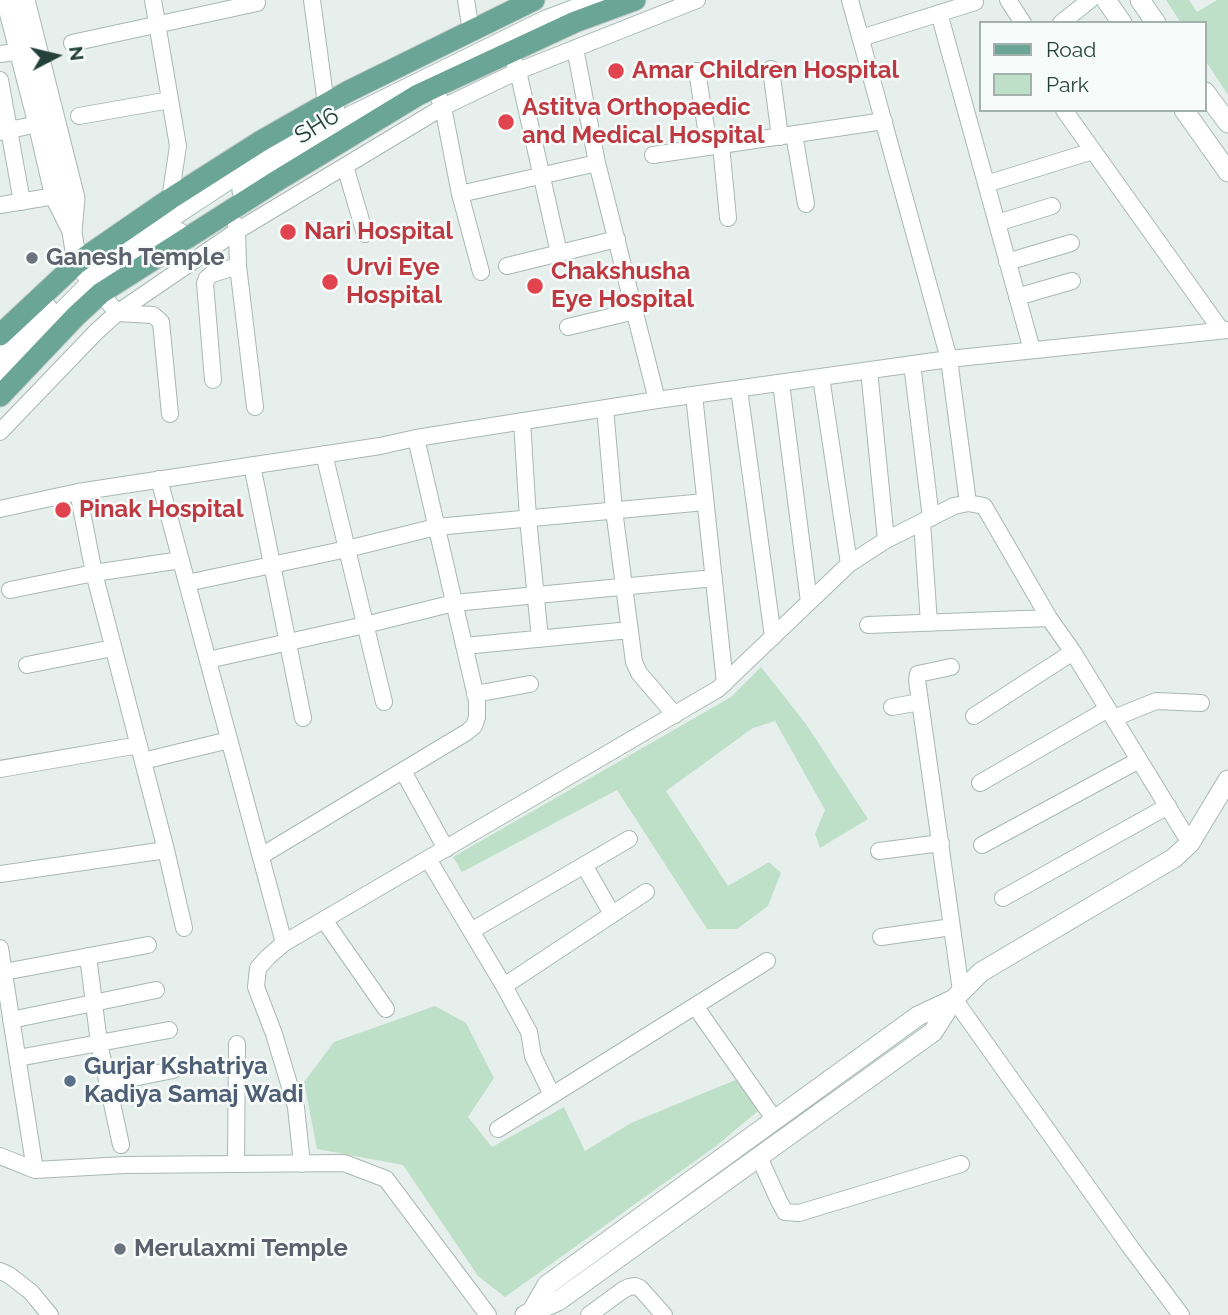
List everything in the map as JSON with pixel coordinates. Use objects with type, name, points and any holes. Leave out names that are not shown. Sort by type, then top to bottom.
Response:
[{"type":"main road","name":"SH6","points":[[0,396],[76,316],[89,278],[170,199],[261,141],[326,104],[534,0]]},
{"type":"main road","points":[[0,354],[89,278],[318,120],[535,13],[567,0]]},
{"type":"main road","points":[[0,376],[89,278],[206,216],[351,117],[546,21],[602,0]]},
{"type":"main road","name":"SH6","points":[[0,335],[89,278],[231,210],[418,95],[434,87],[514,62],[575,22],[635,0]]},
{"type":"street","points":[[6,0],[38,124],[64,195]]},
{"type":"street","points":[[25,0],[72,232],[89,278],[117,313],[153,315],[161,321],[170,414]]},
{"type":"street","points":[[153,0],[178,146],[170,199]]},
{"type":"street","points":[[312,0],[326,104]]},
{"type":"street","points":[[466,0],[471,30]]},
{"type":"street","points":[[0,432],[117,313],[237,231],[514,62],[575,48],[698,0]]},
{"type":"street","points":[[850,0],[949,359],[968,503]]},
{"type":"street","points":[[1008,0],[1022,21]]},
{"type":"street","points":[[1064,21],[1090,0]]},
{"type":"street","points":[[1106,0],[1121,21]]},
{"type":"street","points":[[1140,0],[1155,21]]},
{"type":"street","points":[[861,38],[975,2]]},
{"type":"street","points":[[72,43],[257,3]]},
{"type":"street","points":[[939,13],[973,108],[986,184],[1032,350]]},
{"type":"street","points":[[575,48],[597,163],[657,400]]},
{"type":"street","points":[[0,54],[20,51]]},
{"type":"street","points":[[514,62],[559,253]]},
{"type":"street","points":[[771,69],[806,204]]},
{"type":"street","points":[[697,71],[715,146],[728,218]]},
{"type":"street","points":[[0,80],[5,131],[22,202]]},
{"type":"street","points":[[434,87],[443,107],[460,194],[481,272]]},
{"type":"street","points":[[1207,95],[1228,123]]},
{"type":"street","points":[[79,116],[170,100]]},
{"type":"street","points":[[1065,112],[1225,330]]},
{"type":"street","points":[[1185,112],[1228,172]]},
{"type":"street","points":[[653,155],[884,121]]},
{"type":"street","points":[[5,131],[38,124]]},
{"type":"street","points":[[986,184],[1093,151]]},
{"type":"street","points":[[460,194],[597,163]]},
{"type":"street","points":[[345,166],[365,234]]},
{"type":"street","points":[[0,205],[64,195]]},
{"type":"street","points":[[997,223],[1052,206]]},
{"type":"street","points":[[231,210],[237,231],[238,266],[256,407]]},
{"type":"street","points":[[507,266],[617,239]]},
{"type":"street","points":[[1007,262],[1071,243]]},
{"type":"street","points":[[213,380],[205,283],[212,274],[238,266]]},
{"type":"street","points":[[1017,297],[1072,281]]},
{"type":"street","points":[[568,327],[635,312]]},
{"type":"street","points":[[0,509],[78,492],[739,388],[949,359],[1225,330]]},
{"type":"street","points":[[912,364],[927,520],[929,623]]},
{"type":"street","points":[[869,370],[886,540]]},
{"type":"street","points":[[821,377],[849,564]]},
{"type":"street","points":[[781,383],[809,602]]},
{"type":"street","points":[[739,388],[773,637]]},
{"type":"street","points":[[694,395],[725,683]]},
{"type":"street","points":[[605,408],[614,510],[634,662],[639,673],[674,715]]},
{"type":"street","points":[[522,421],[540,639]]},
{"type":"street","points":[[261,856],[474,726],[477,717],[475,694],[416,438]]},
{"type":"street","points":[[324,454],[384,702]]},
{"type":"street","points":[[252,465],[303,718]]},
{"type":"street","points":[[159,479],[284,943]]},
{"type":"street","points":[[78,492],[94,573],[184,928]]},
{"type":"street","points":[[187,583],[436,527],[705,502]]},
{"type":"street","points":[[302,1164],[296,1107],[256,986],[258,968],[268,957],[284,943],[718,690],[849,564],[886,540],[954,506],[968,503],[984,506],[1049,618],[1073,652],[1190,843]]},
{"type":"street","points":[[10,590],[94,573],[181,560]]},
{"type":"street","points":[[208,660],[454,603],[714,578]]},
{"type":"street","points":[[868,625],[1049,618]]},
{"type":"street","points":[[464,646],[630,630]]},
{"type":"street","points":[[27,665],[113,648]]},
{"type":"street","points":[[974,716],[1073,652]]},
{"type":"street","points":[[951,667],[918,674],[917,680],[952,927],[957,995],[1131,1248],[1181,1315]]},
{"type":"street","points":[[475,694],[530,684]]},
{"type":"street","points":[[979,783],[1111,714],[1156,701],[1201,703]]},
{"type":"street","points":[[892,707],[920,702]]},
{"type":"street","points":[[143,761],[229,740]]},
{"type":"street","points":[[0,769],[139,744]]},
{"type":"street","points":[[982,845],[1139,760]]},
{"type":"street","points":[[402,771],[446,849]]},
{"type":"street","points":[[531,1314],[558,1301],[933,1032],[957,995],[981,972],[1174,858],[1190,843],[1228,780]]},
{"type":"street","points":[[1003,898],[1168,806]]},
{"type":"street","points":[[471,931],[629,839]]},
{"type":"street","points":[[879,851],[941,843]]},
{"type":"street","points":[[0,874],[166,849]]},
{"type":"street","points":[[428,859],[529,1032],[533,1056],[552,1095]]},
{"type":"street","points":[[583,865],[612,914]]},
{"type":"street","points":[[503,986],[646,891]]},
{"type":"street","points":[[324,920],[386,1009]]},
{"type":"street","points":[[881,937],[952,927]]},
{"type":"street","points":[[4,972],[148,945]]},
{"type":"street","points":[[0,948],[35,1170]]},
{"type":"street","points":[[88,956],[99,1044],[121,1145]]},
{"type":"street","points":[[498,1129],[767,961]]},
{"type":"street","points":[[11,1020],[156,990]]},
{"type":"street","points":[[531,1314],[547,1285],[918,1016],[957,995]]},
{"type":"street","points":[[695,1006],[775,1119]]},
{"type":"street","points":[[18,1058],[169,1030]]},
{"type":"street","points":[[236,1164],[237,1044]]},
{"type":"street","points":[[108,1083],[173,1070]]},
{"type":"street","points":[[0,1156],[35,1170],[125,1165],[344,1163],[386,1179],[488,1315]]},
{"type":"street","points":[[759,1157],[785,1212],[799,1213],[961,1164]]},
{"type":"street","points":[[0,1271],[31,1292],[50,1315]]},
{"type":"street","points":[[589,1315],[623,1290],[635,1286],[640,1288],[664,1315]]},
{"type":"green space","points":[[1166,0],[1189,0],[1197,12],[1217,0],[1228,0],[1228,95],[1207,63],[1207,21],[1180,21]]},
{"type":"green space","points":[[761,667],[806,724],[868,819],[820,848],[815,834],[825,810],[775,721],[753,728],[666,791],[728,886],[769,862],[781,873],[768,906],[737,929],[707,929],[617,790],[462,872],[453,857],[731,697]]},
{"type":"green space","points":[[435,1006],[466,1023],[494,1078],[468,1117],[492,1147],[564,1107],[585,1151],[631,1123],[738,1079],[758,1111],[716,1146],[505,1297],[478,1276],[403,1165],[317,1149],[304,1082],[334,1042]]},
{"type":"place","name":"Amar Children Hospital","points":[[616,71]]},
{"type":"place","name":"Astitva Orthopaedic and Medical Hospital","points":[[506,122]]},
{"type":"place","name":"Nari Hospital","points":[[288,232]]},
{"type":"place","name":"Ganesh Temple","points":[[32,258]]},
{"type":"place","name":"Urvi Eye Hospital","points":[[330,282]]},
{"type":"place","name":"Chakshusha Eye Hospital","points":[[535,286]]},
{"type":"place","name":"Pinak Hospital","points":[[63,510]]},
{"type":"place","name":"Gurjar Kshatriya Kadiya Samaj Wadi","points":[[70,1081]]},
{"type":"place","name":"Merulaxmi Temple","points":[[120,1249]]}]
